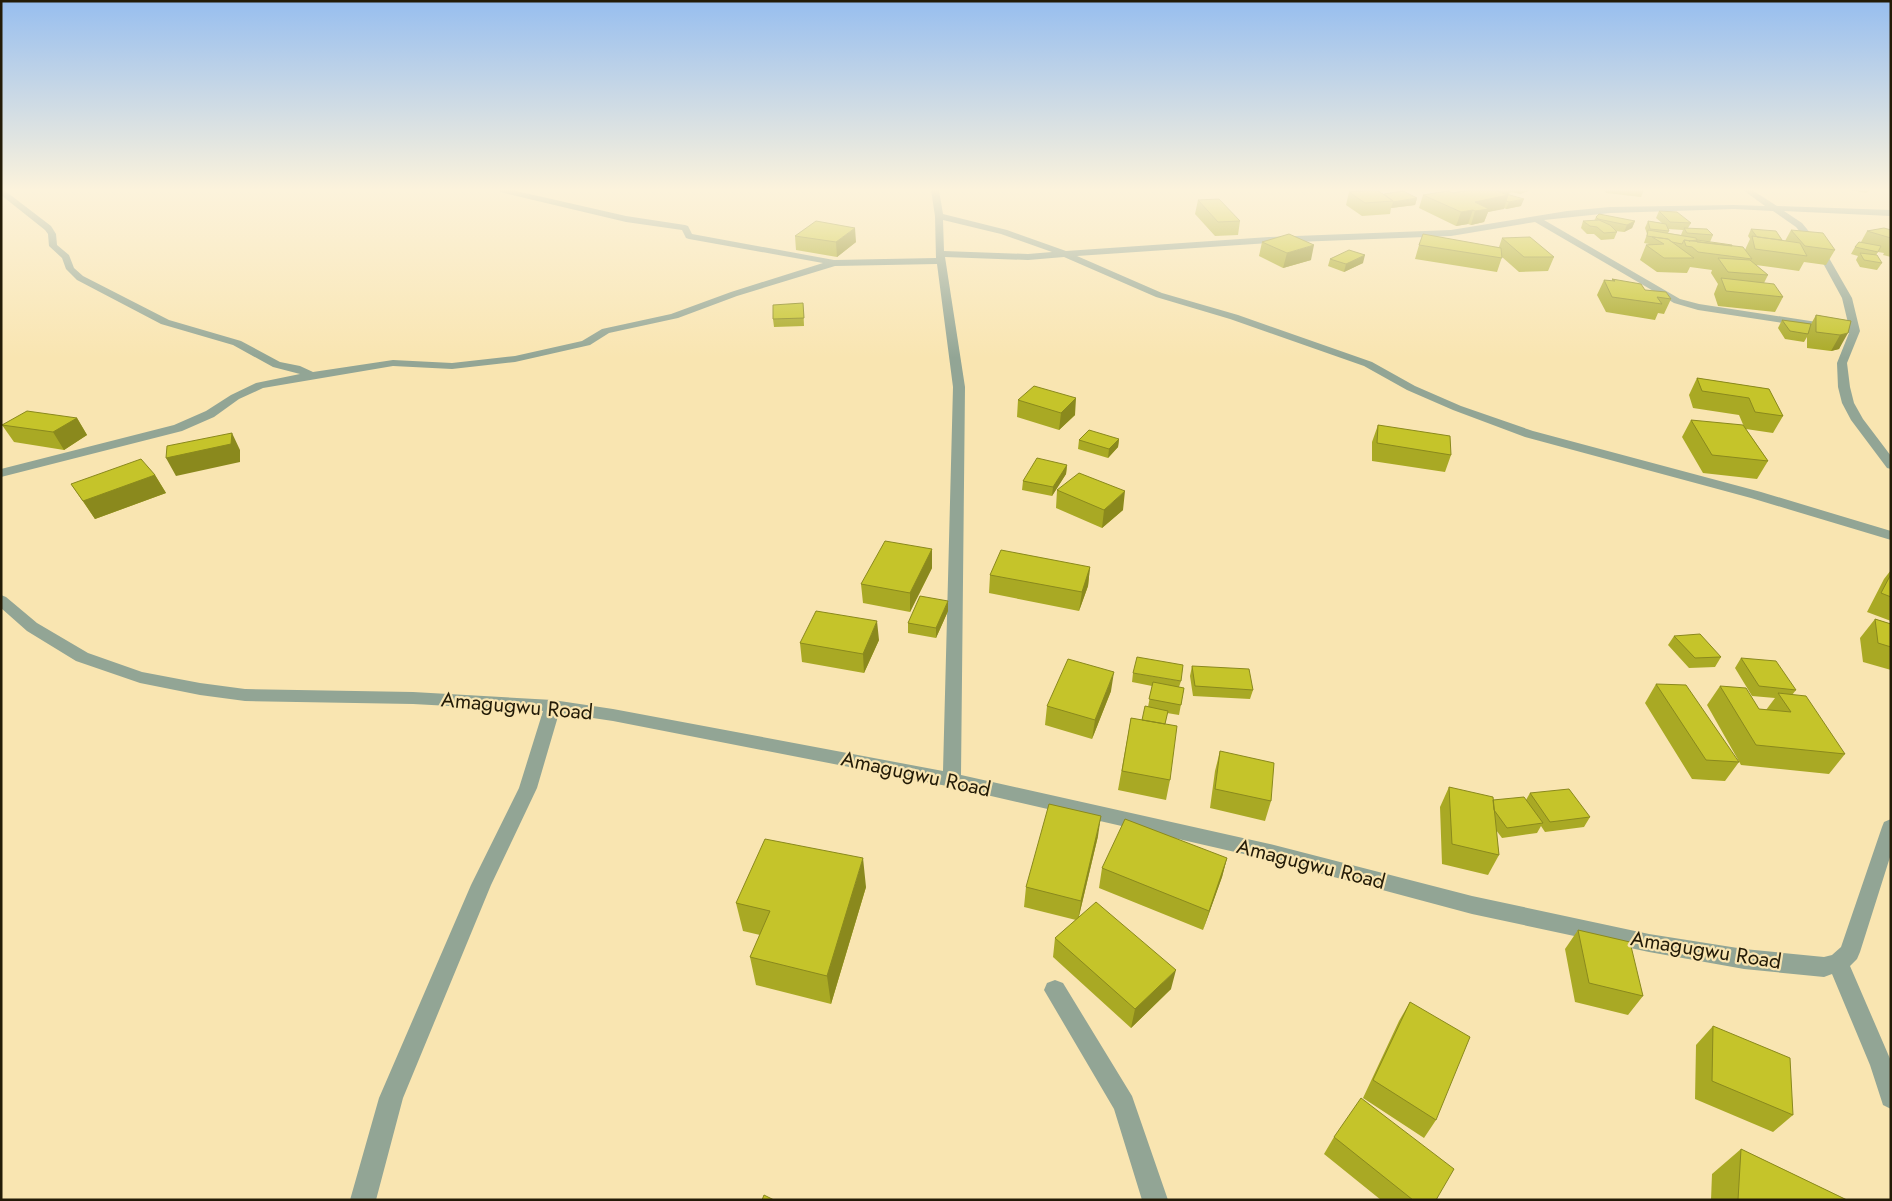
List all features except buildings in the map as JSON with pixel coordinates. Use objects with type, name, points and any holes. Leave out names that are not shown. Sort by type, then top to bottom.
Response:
[{"type":"street","points":[[53,246],[66,257],[66,263],[72,272],[80,278],[165,322],[220,337],[237,343],[258,356],[277,364],[305,371],[307,375],[303,377]]},
{"type":"street","points":[[743,246],[834,263],[941,257],[1005,257],[1181,246]]},
{"type":"street","points":[[940,246],[959,387],[952,780]]},
{"type":"street","points":[[1043,246],[1159,296],[1234,317],[1368,364],[1411,388],[1457,408],[1529,434],[1756,495],[1891,536]]},
{"type":"street","points":[[1583,246],[1677,301],[1698,307],[1856,332]]},
{"type":"street","points":[[1817,246],[1846,298],[1856,332],[1842,363],[1844,387],[1848,403],[1857,420],[1891,465]]},
{"type":"street","points":[[1,473],[178,428],[210,414],[235,397],[260,385],[393,364],[452,366],[515,359],[586,343],[606,331],[674,316],[734,294],[834,263]]},
{"type":"street","name":"Amagugwu Road","points":[[1,600],[32,627],[82,658],[140,677],[191,688],[245,694],[414,698],[553,706],[613,715],[952,780],[1274,853],[1472,905],[1649,942],[1744,959],[1824,967],[1838,963]]},
{"type":"street","points":[[363,1200],[391,1098],[482,885],[528,788],[553,706]]},
{"type":"street","points":[[1891,827],[1850,952],[1838,963],[1881,1065],[1891,1097]]},
{"type":"street","points":[[1055,990],[1124,1104],[1156,1200]]}]
